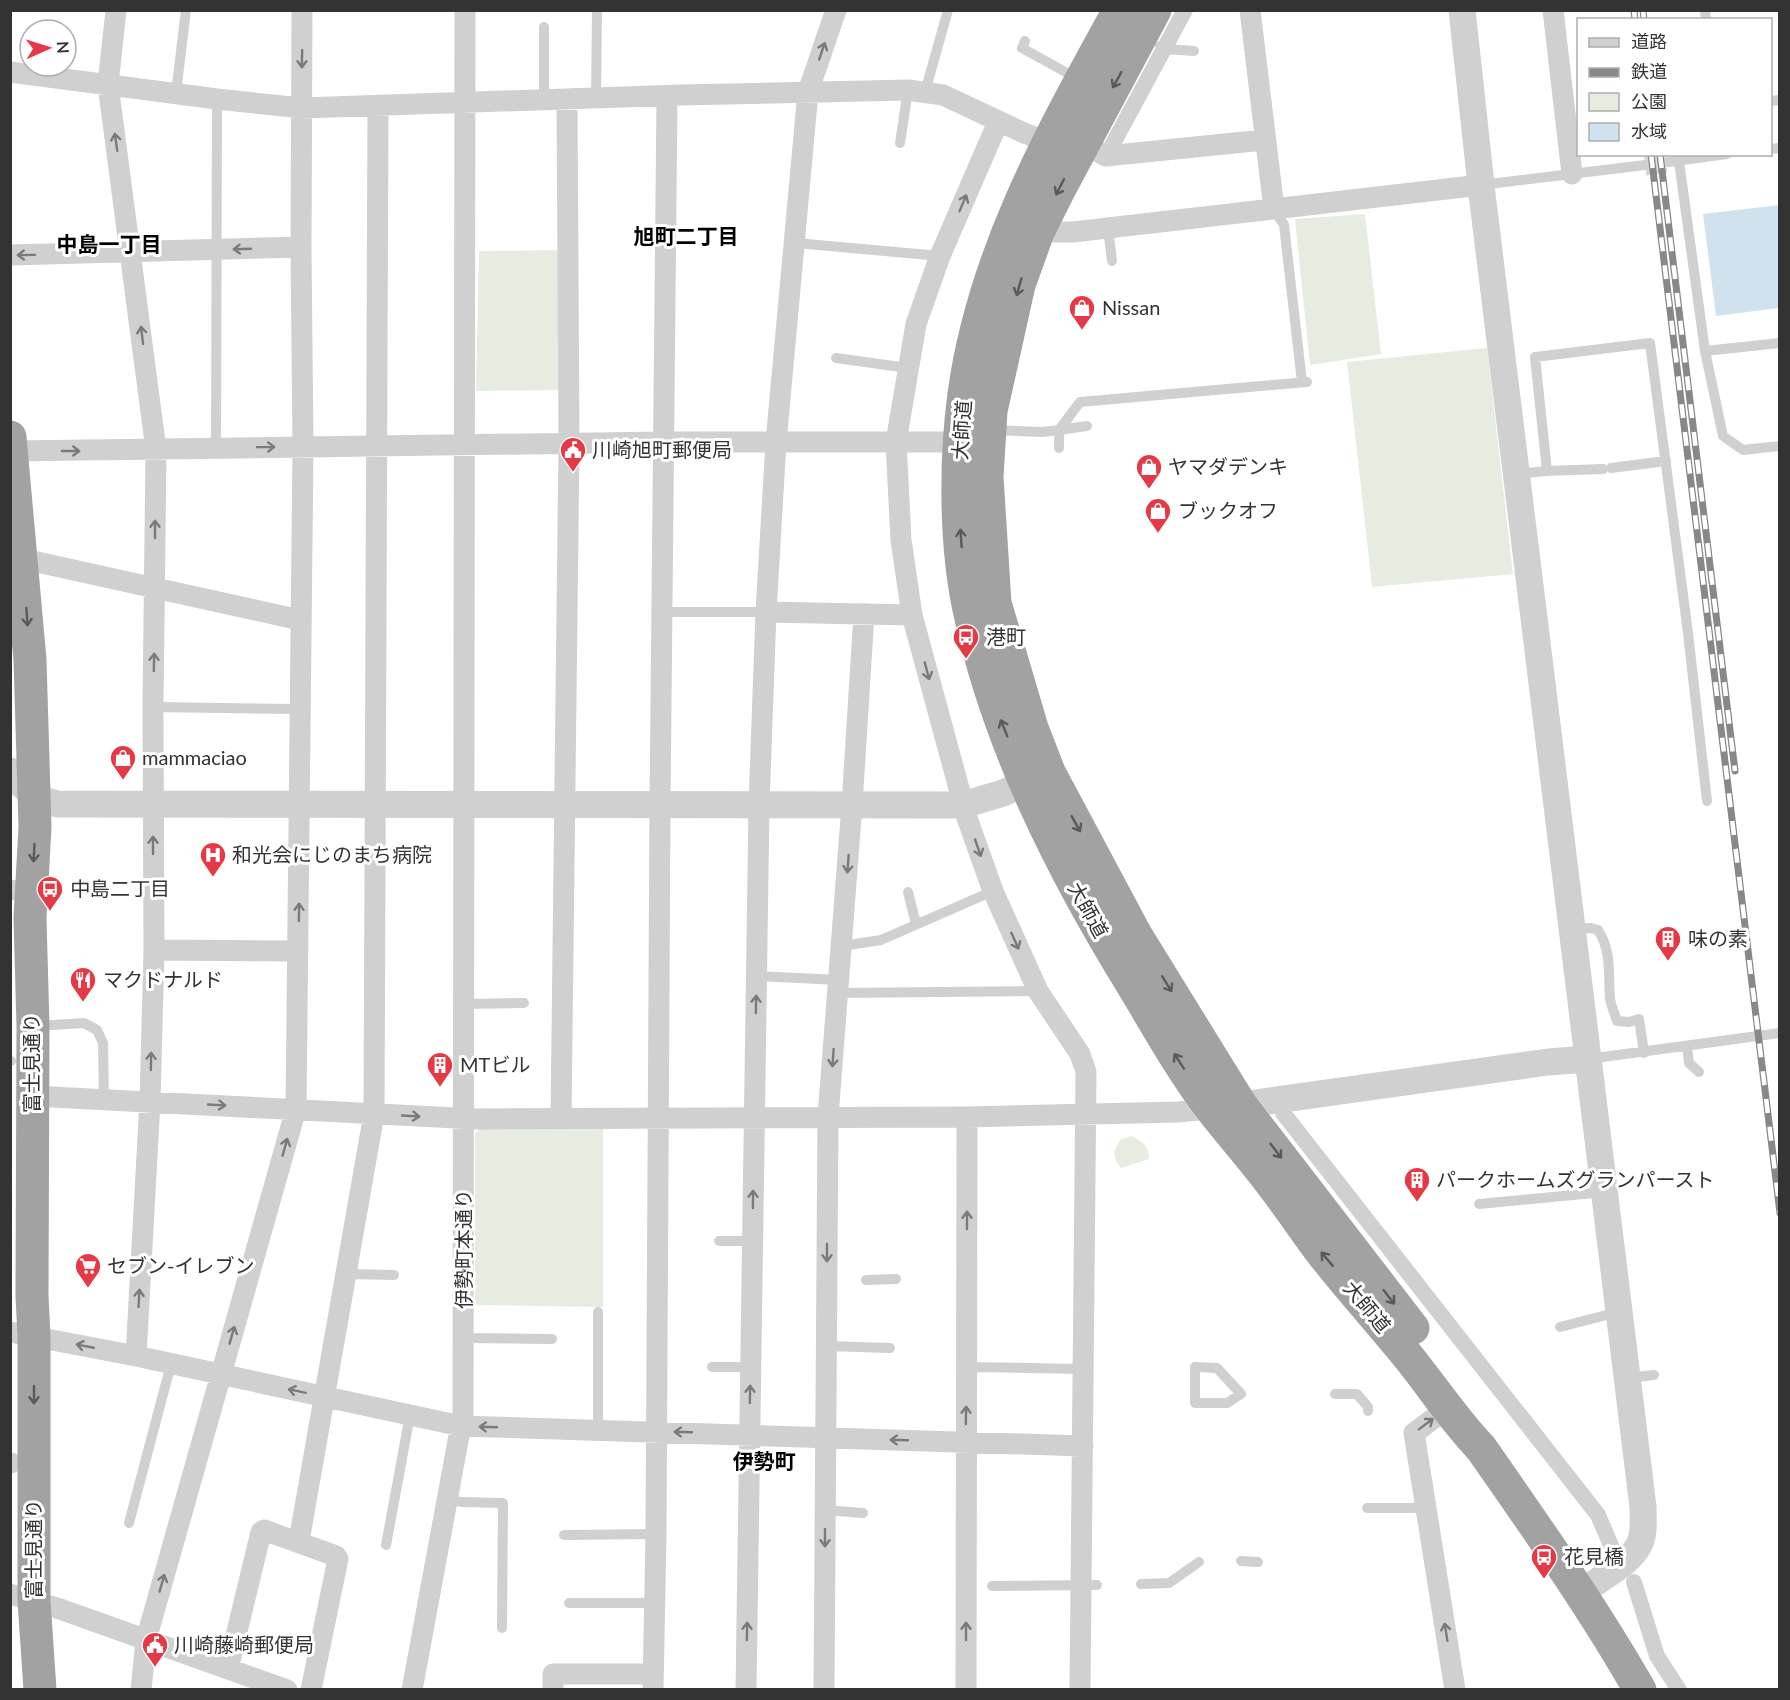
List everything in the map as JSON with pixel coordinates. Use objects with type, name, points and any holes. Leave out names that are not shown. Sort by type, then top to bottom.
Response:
[{"type":"highway","name":"大師道","points":[[1037,777],[1032,728],[995,603],[987,477],[991,411],[1014,306],[1025,225],[1048,142],[1119,10]]},
{"type":"highway","name":"大師道","points":[[1154,32],[1096,147],[1025,225],[993,272],[972,343],[959,442],[959,510],[969,611],[995,706],[1037,777],[1070,877],[1109,947],[1169,1045],[1226,1107],[1468,1400],[1556,1522],[1596,1583]]},
{"type":"highway","name":"富士見通り","points":[[11,444],[16,558],[30,660],[35,827],[30,918],[35,1021],[32,1096],[32,1296],[19,1333],[11,1462],[12,1571],[40,1689]]},
{"type":"highway","points":[[10,870],[10,921]]},
{"type":"highway","name":"富士見通り","points":[[24,1689],[20,1597],[19,1333],[11,1061],[35,1021]]},
{"type":"highway","name":"大師道","points":[[1226,1107],[1274,1188],[1321,1252],[1449,1407],[1466,1432],[1482,1448],[1618,1652],[1640,1689]]},
{"type":"highway","points":[[1596,1583],[1663,1689]]},
{"type":"street","points":[[116,10],[108,85],[156,450],[153,707],[154,950],[150,1101],[136,1356]]},
{"type":"street","points":[[141,1689],[146,1640],[296,1109],[303,447],[301,108],[303,10]]},
{"type":"street","name":"伊勢町本通り","points":[[412,1689],[463,1414],[465,10]]},
{"type":"street","points":[[746,1689],[759,805],[766,612],[776,442],[808,92],[836,10]]},
{"type":"street","points":[[1154,32],[1185,10]]},
{"type":"street","points":[[1250,10],[1274,209]]},
{"type":"street","points":[[1462,10],[1516,474],[1521,553],[1619,1312],[1640,1377],[1643,1530],[1639,1545],[1624,1562],[1596,1583]]},
{"type":"street","points":[[1553,10],[1572,174]]},
{"type":"street","points":[[10,72],[301,108],[544,99],[916,91],[943,95],[998,122],[1048,142]]},
{"type":"street","points":[[553,1689],[553,1674],[653,1682],[667,96]]},
{"type":"street","points":[[561,1119],[569,444],[567,99]]},
{"type":"street","points":[[299,1541],[374,1114],[378,106]]},
{"type":"street","points":[[998,122],[940,256],[916,324],[896,442],[901,540],[912,615],[963,805],[993,891],[1038,992],[1080,1054],[1086,1072],[1083,1446],[1089,1586],[1080,1689]]},
{"type":"street","points":[[1096,147],[1106,156],[1264,140]]},
{"type":"street","points":[[1025,225],[1073,232],[1481,185]]},
{"type":"street","points":[[10,255],[301,247]]},
{"type":"street","points":[[11,444],[156,450],[663,442],[959,442]]},
{"type":"street","points":[[16,558],[300,620]]},
{"type":"street","points":[[766,612],[912,615]]},
{"type":"street","points":[[824,1689],[826,1346],[834,1280],[828,1117],[864,614]]},
{"type":"street","points":[[10,771],[19,783],[43,801],[58,804],[153,805],[963,805],[1003,794],[1037,777]]},
{"type":"street","points":[[154,950],[298,951]]},
{"type":"street","points":[[32,1096],[77,1091],[104,1098],[464,1118],[658,1119],[1178,1112],[1548,1062],[1588,1059]]},
{"type":"street","points":[[1283,1113],[1599,1515],[1612,1548]]},
{"type":"street","points":[[966,1689],[967,1116]]},
{"type":"street","points":[[19,1333],[461,1426],[1083,1446]]},
{"type":"street","points":[[1449,1407],[1414,1433],[1455,1689]]},
{"type":"street","points":[[228,1669],[261,1532],[264,1530],[299,1541],[336,1556],[338,1559],[311,1689]]},
{"type":"street","points":[[1634,1582],[1657,1656],[1679,1689]]},
{"type":"street","points":[[20,1597],[286,1689]]},
{"type":"lane","points":[[176,93],[186,10]]},
{"type":"lane","points":[[596,98],[597,10]]},
{"type":"lane","points":[[900,143],[916,91],[948,10]]},
{"type":"lane","points":[[544,27],[544,99]]},
{"type":"lane","points":[[1154,32],[1194,51]]},
{"type":"lane","points":[[1025,40],[1022,48],[1082,81]]},
{"type":"lane","points":[[216,448],[217,99]]},
{"type":"lane","points":[[1706,156],[1675,159],[1705,351],[1723,436],[1743,450],[1779,446]]},
{"type":"lane","points":[[1481,185],[1645,165]]},
{"type":"lane","points":[[1059,448],[1059,430],[1080,402],[1304,382],[1284,225],[1274,209]]},
{"type":"lane","points":[[1108,228],[1112,261]]},
{"type":"lane","points":[[796,243],[940,256]]},
{"type":"lane","points":[[1547,471],[1535,357],[1650,343],[1688,633],[1707,801]]},
{"type":"lane","points":[[1705,351],[1779,343]]},
{"type":"lane","points":[[836,358],[908,369]]},
{"type":"lane","points":[[990,430],[1042,432],[1087,426]]},
{"type":"lane","points":[[1516,474],[1607,468],[1666,461]]},
{"type":"lane","points":[[662,612],[766,612]]},
{"type":"lane","points":[[153,707],[299,709]]},
{"type":"lane","points":[[908,891],[916,924]]},
{"type":"lane","points":[[842,946],[881,940],[993,891]]},
{"type":"lane","points":[[1571,930],[1591,928],[1598,930],[1604,939],[1608,957],[1610,1001],[1617,1021],[1629,1022],[1639,1019],[1644,1053]]},
{"type":"lane","points":[[757,976],[838,987],[1038,992]]},
{"type":"lane","points":[[464,1004],[524,1004]]},
{"type":"lane","points":[[35,1021],[76,1032]]},
{"type":"lane","points":[[35,1021],[84,1023],[91,1026],[100,1036],[103,1043],[104,1098]]},
{"type":"lane","points":[[1588,1059],[1779,1033]]},
{"type":"lane","points":[[1687,1046],[1689,1063],[1699,1072]]},
{"type":"lane","points":[[1479,1204],[1604,1192]]},
{"type":"lane","points":[[719,1241],[753,1241]]},
{"type":"lane","points":[[347,1274],[394,1275]]},
{"type":"lane","points":[[866,1280],[896,1279]]},
{"type":"lane","points":[[598,1312],[598,1430]]},
{"type":"lane","points":[[1560,1327],[1619,1312]]},
{"type":"lane","points":[[464,1338],[552,1340]]},
{"type":"lane","points":[[826,1346],[890,1348]]},
{"type":"lane","points":[[129,1523],[171,1364]]},
{"type":"lane","points":[[712,1367],[751,1367]]},
{"type":"lane","points":[[967,1367],[1084,1369]]},
{"type":"lane","points":[[1195,1367],[1217,1368],[1241,1394],[1227,1403],[1195,1403],[1195,1367]]},
{"type":"lane","points":[[1335,1394],[1357,1394],[1368,1407],[1368,1412]]},
{"type":"lane","points":[[386,1545],[410,1415]]},
{"type":"lane","points":[[448,1499],[461,1502],[503,1503],[502,1628]]},
{"type":"lane","points":[[1367,1508],[1413,1509],[1425,1506]]},
{"type":"lane","points":[[825,1510],[863,1513]]},
{"type":"lane","points":[[564,1535],[656,1534]]},
{"type":"lane","points":[[1141,1584],[1169,1582],[1199,1562]]},
{"type":"lane","points":[[1241,1562],[1258,1562]]},
{"type":"lane","points":[[992,1586],[1089,1586]]},
{"type":"lane","points":[[569,1603],[655,1603]]},
{"type":"green space","points":[[1365,214],[1381,354],[1310,365],[1295,219]]},
{"type":"green space","points":[[564,250],[563,390],[476,391],[479,251]]},
{"type":"green space","points":[[1487,348],[1513,574],[1372,587],[1347,362]]},
{"type":"green space","points":[[481,1128],[603,1128],[603,1307],[475,1305],[475,1133]]},
{"type":"green space","points":[[1131,1136],[1139,1140],[1148,1150],[1149,1159],[1121,1168],[1114,1152],[1120,1140]]},
{"type":"water","points":[[1779,205],[1779,308],[1716,316],[1703,214]]},
{"type":"tunnel","points":[[1645,165],[1668,162]]},
{"type":"railway","points":[[1634,10],[1635,18]]},
{"type":"railway","points":[[1643,10],[1644,18]]},
{"type":"railway","points":[[1651,156],[1780,1213]]},
{"type":"railway","points":[[1660,156],[1735,771]]},
{"type":"place","name":"Nissan","points":[[1082,331]]},
{"type":"place","name":"川崎旭町郵便局","points":[[573,473]]},
{"type":"place","name":"ヤマダデンキ","points":[[1149,490]]},
{"type":"place","name":"ブックオフ","points":[[1158,534]]},
{"type":"place","name":"港町","points":[[966,660]]},
{"type":"place","name":"mammaciao","points":[[123,781]]},
{"type":"place","name":"和光会にじのまち病院","points":[[213,878]]},
{"type":"place","name":"中島二丁目","points":[[50,912]]},
{"type":"place","name":"味の素","points":[[1668,962]]},
{"type":"place","name":"マクドナルド","points":[[83,1003]]},
{"type":"place","name":"MTビル","points":[[440,1088]]},
{"type":"place","name":"パークホームズグランパースト","points":[[1417,1203]]},
{"type":"place","name":"セブン-イレブン","points":[[88,1289]]},
{"type":"place","name":"花見橋","points":[[1544,1580]]},
{"type":"place","name":"川崎藤崎郵便局","points":[[155,1668]]},
{"type":"district","name":"旭町二丁目","points":[[686,237]]},
{"type":"district","name":"中島一丁目","points":[[109,245]]},
{"type":"district","name":"伊勢町","points":[[764,1462]]}]
